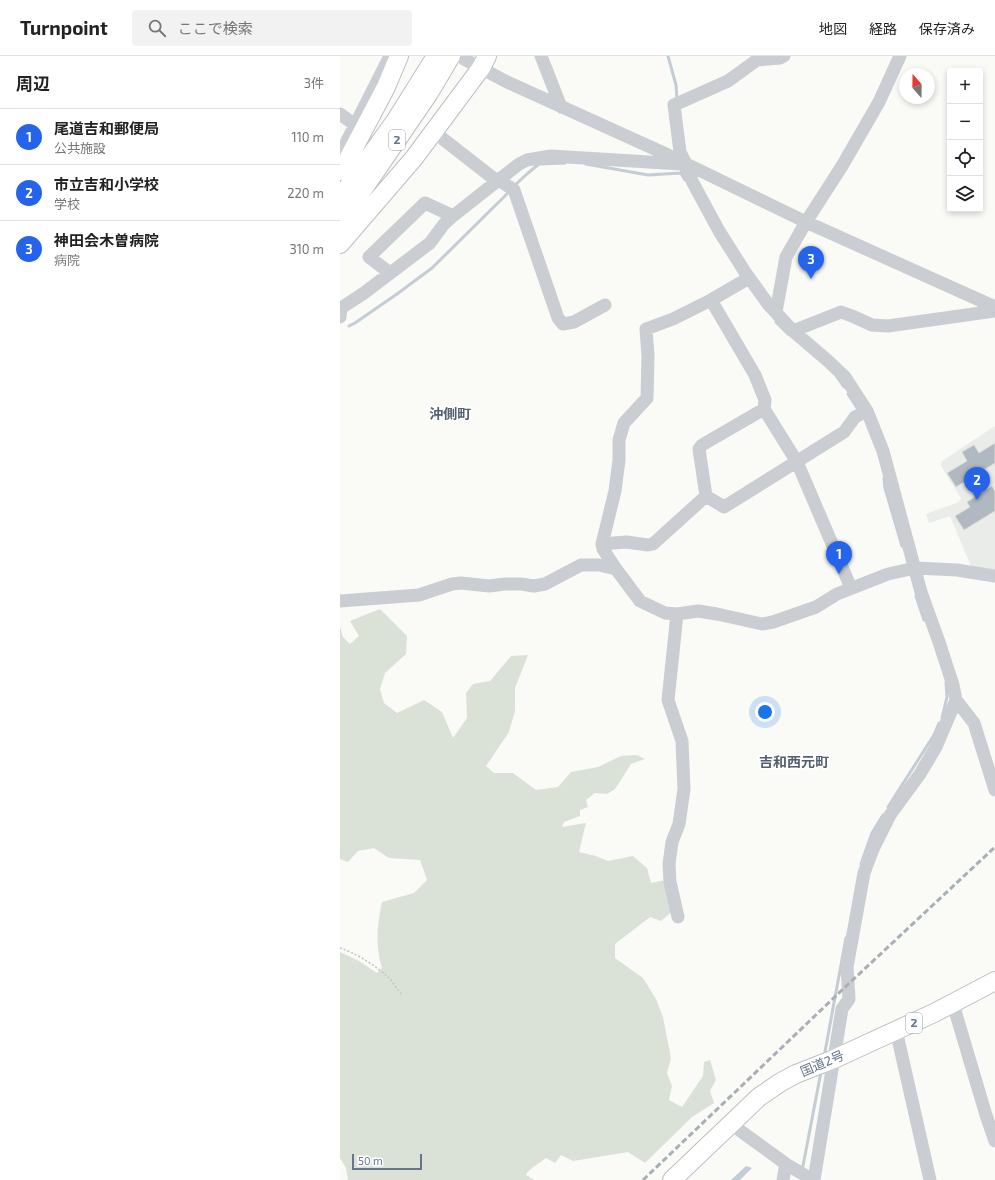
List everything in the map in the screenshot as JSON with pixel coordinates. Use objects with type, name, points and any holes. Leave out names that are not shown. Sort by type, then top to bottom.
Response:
[{"type":"highway","points":[[340,171],[347,161],[386,87],[399,56]]},
{"type":"highway","name":"2","points":[[340,198],[396,120],[436,56]]},
{"type":"highway","name":"2","points":[[340,223],[429,93],[458,57]]},
{"type":"highway","points":[[340,244],[414,158],[484,62]]},
{"type":"highway","name":"国道2号","points":[[672,1180],[769,1089],[788,1078],[953,1004],[995,981]]},
{"type":"street","points":[[340,152],[390,56]]},
{"type":"street","points":[[541,56],[562,107]]},
{"type":"street","points":[[784,56],[780,58],[757,60],[728,80],[674,105],[680,152],[702,200],[749,278],[768,304],[793,331],[845,377],[866,411],[883,451],[915,568],[920,592],[939,642],[956,700],[974,723],[995,790]]},
{"type":"street","points":[[776,312],[786,257],[806,222],[842,166],[875,108],[900,56]]},
{"type":"street","points":[[458,57],[484,62],[507,82],[668,159],[686,164],[806,222],[995,307]]},
{"type":"street","points":[[340,114],[355,125]]},
{"type":"street","points":[[443,139],[494,178],[514,190],[558,318],[563,324],[574,322],[605,305]]},
{"type":"street","points":[[340,311],[430,243],[444,224],[453,216],[519,164],[527,160],[551,156],[668,159]]},
{"type":"street","points":[[390,273],[369,257],[425,203],[453,216]]},
{"type":"street","points":[[749,278],[673,319],[646,329],[648,356],[647,398],[624,423],[619,440],[619,460],[615,491],[602,544],[603,549],[616,569],[640,601],[665,613],[677,614],[698,611],[762,624],[773,622],[816,607],[837,594],[888,574],[915,568],[957,570],[995,576]]},
{"type":"street","points":[[710,300],[755,375],[765,400],[764,409],[797,462],[851,588]]},
{"type":"street","points":[[793,331],[841,312],[872,325],[888,326],[995,311]]},
{"type":"street","points":[[764,409],[702,445],[699,450],[706,496],[724,507],[844,432],[856,417],[866,411]]},
{"type":"street","points":[[602,544],[626,542],[648,545],[653,544],[706,496]]},
{"type":"street","points":[[340,601],[419,596],[452,584],[461,583],[489,586],[521,584],[534,586],[544,584],[581,565],[616,569]]},
{"type":"street","points":[[677,614],[668,700],[682,741],[684,789],[679,824],[672,842],[669,864],[670,882],[678,917]]},
{"type":"street","points":[[731,1124],[789,1166],[811,1179],[842,1009],[849,999],[847,967],[864,873],[873,849],[890,815],[920,774],[936,747],[956,700]]},
{"type":"street","points":[[953,1004],[990,1113],[995,1141]]},
{"type":"street","points":[[896,1030],[930,1180]]},
{"type":"street","points":[[783,1180],[789,1166]]},
{"type":"path","points":[[340,948],[348,950],[375,966],[389,978],[402,995]]},
{"type":"shaded area","points":[[995,426],[995,573],[973,571],[950,516],[929,523],[926,514],[959,502],[961,498],[941,466],[942,461]]},
{"type":"shaded area","points":[[380,609],[407,636],[406,654],[385,673],[380,689],[384,703],[397,713],[424,700],[442,712],[453,738],[467,718],[466,693],[473,684],[490,681],[511,656],[528,655],[515,688],[515,711],[509,732],[486,766],[494,773],[513,773],[536,790],[558,787],[571,772],[598,767],[621,756],[637,755],[645,759],[631,764],[615,789],[607,794],[595,793],[586,800],[588,807],[580,810],[580,816],[564,822],[562,827],[586,823],[579,852],[596,856],[608,861],[633,856],[647,868],[651,883],[666,880],[676,908],[661,921],[650,917],[615,944],[615,958],[643,978],[656,999],[663,1017],[671,1058],[667,1073],[672,1086],[669,1100],[682,1107],[703,1076],[704,1062],[710,1060],[716,1080],[710,1091],[714,1103],[692,1117],[645,1163],[628,1152],[573,1161],[561,1155],[555,1163],[546,1158],[529,1170],[526,1175],[534,1180],[348,1180],[346,1168],[340,1158],[340,952],[359,961],[377,973],[382,968],[378,952],[378,935],[382,902],[414,893],[427,880],[420,860],[389,858],[374,848],[358,851],[348,862],[340,859],[340,627],[343,637],[350,644],[359,636],[350,621]]},
{"type":"shaded area","points":[[746,1166],[752,1168],[740,1180],[731,1180]]},
{"type":"building","points":[[995,443],[995,463],[956,487],[947,473],[967,461],[962,452],[974,445],[979,453]]},
{"type":"building","points":[[992,486],[995,491],[995,511],[964,530],[955,516],[970,507],[967,502]]},
{"type":"waterway","points":[[668,56],[676,85],[677,99]]},
{"type":"waterway","points":[[515,185],[539,164],[565,163]]},
{"type":"waterway","points":[[586,164],[648,175],[681,173]]},
{"type":"waterway","points":[[682,166],[681,173],[685,180]]},
{"type":"waterway","points":[[349,326],[397,294],[432,268],[509,192]]},
{"type":"waterway","points":[[776,322],[788,334]]},
{"type":"waterway","points":[[837,377],[844,387]]},
{"type":"waterway","points":[[848,394],[859,411]]},
{"type":"waterway","points":[[884,478],[885,488],[902,546]]},
{"type":"waterway","points":[[916,596],[924,620]]},
{"type":"waterway","points":[[942,718],[947,697],[946,682]]},
{"type":"waterway","points":[[888,807],[934,735],[939,723]]},
{"type":"waterway","points":[[861,864],[872,833],[883,815]]},
{"type":"waterway","points":[[824,1057],[846,938]]},
{"type":"waterway","points":[[802,1171],[821,1072]]},
{"type":"railway","points":[[643,1180],[842,990],[995,847]]},
{"type":"place","name":"神田会木曽病院","points":[[811,279]]},
{"type":"place","name":"市立吉和小学校","points":[[977,500]]},
{"type":"place","name":"尾道吉和郵便局","points":[[839,574]]},
{"type":"district","name":"沖側町","points":[[450,414]]},
{"type":"district","name":"吉和西元町","points":[[794,762]]}]
